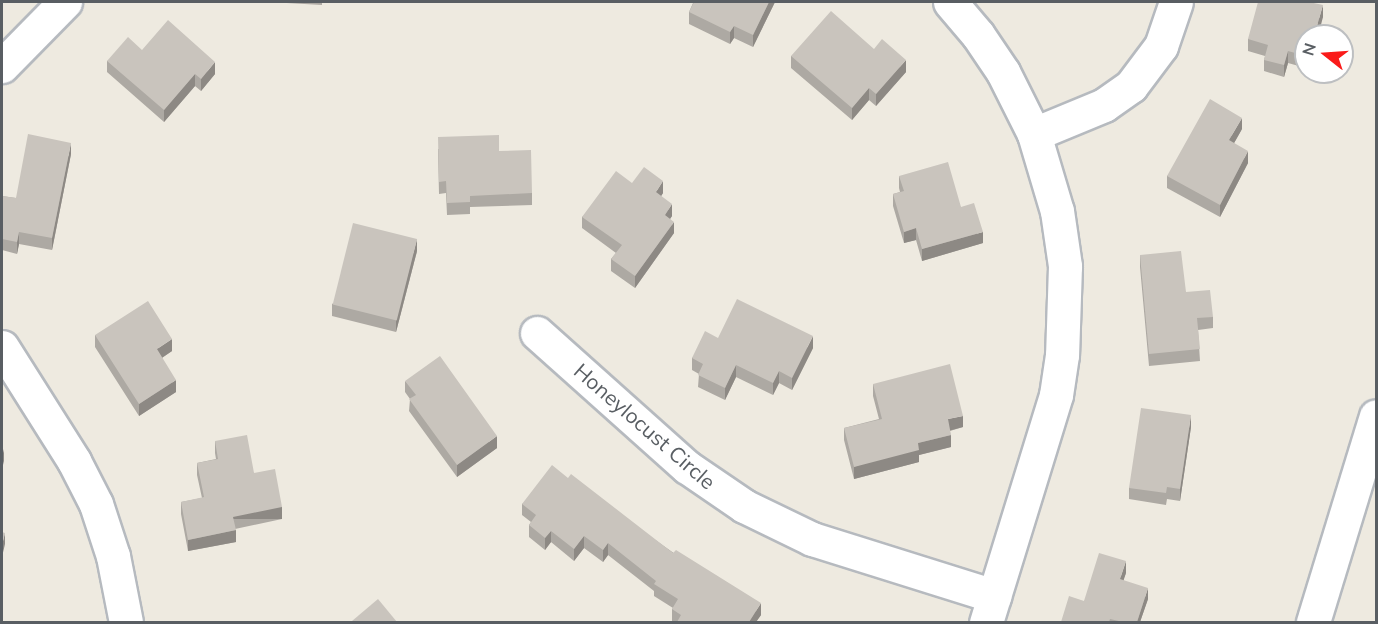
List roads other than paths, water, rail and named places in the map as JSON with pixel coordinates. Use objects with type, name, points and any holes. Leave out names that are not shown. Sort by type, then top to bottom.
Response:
[{"type":"street","points":[[2,66],[65,2]]},
{"type":"street","points":[[950,2],[978,35],[1003,72],[1034,134],[1057,211],[1065,266],[1062,355],[1056,395],[990,609]]},
{"type":"street","points":[[1034,134],[1104,105],[1131,86],[1161,46],[1176,2]]},
{"type":"street","name":"Honeylocust Circle","points":[[537,333],[687,467],[744,506],[812,539],[990,609]]},
{"type":"street","points":[[2,347],[74,461],[96,504],[113,556],[126,622]]},
{"type":"street","points":[[1313,622],[1377,416]]}]
